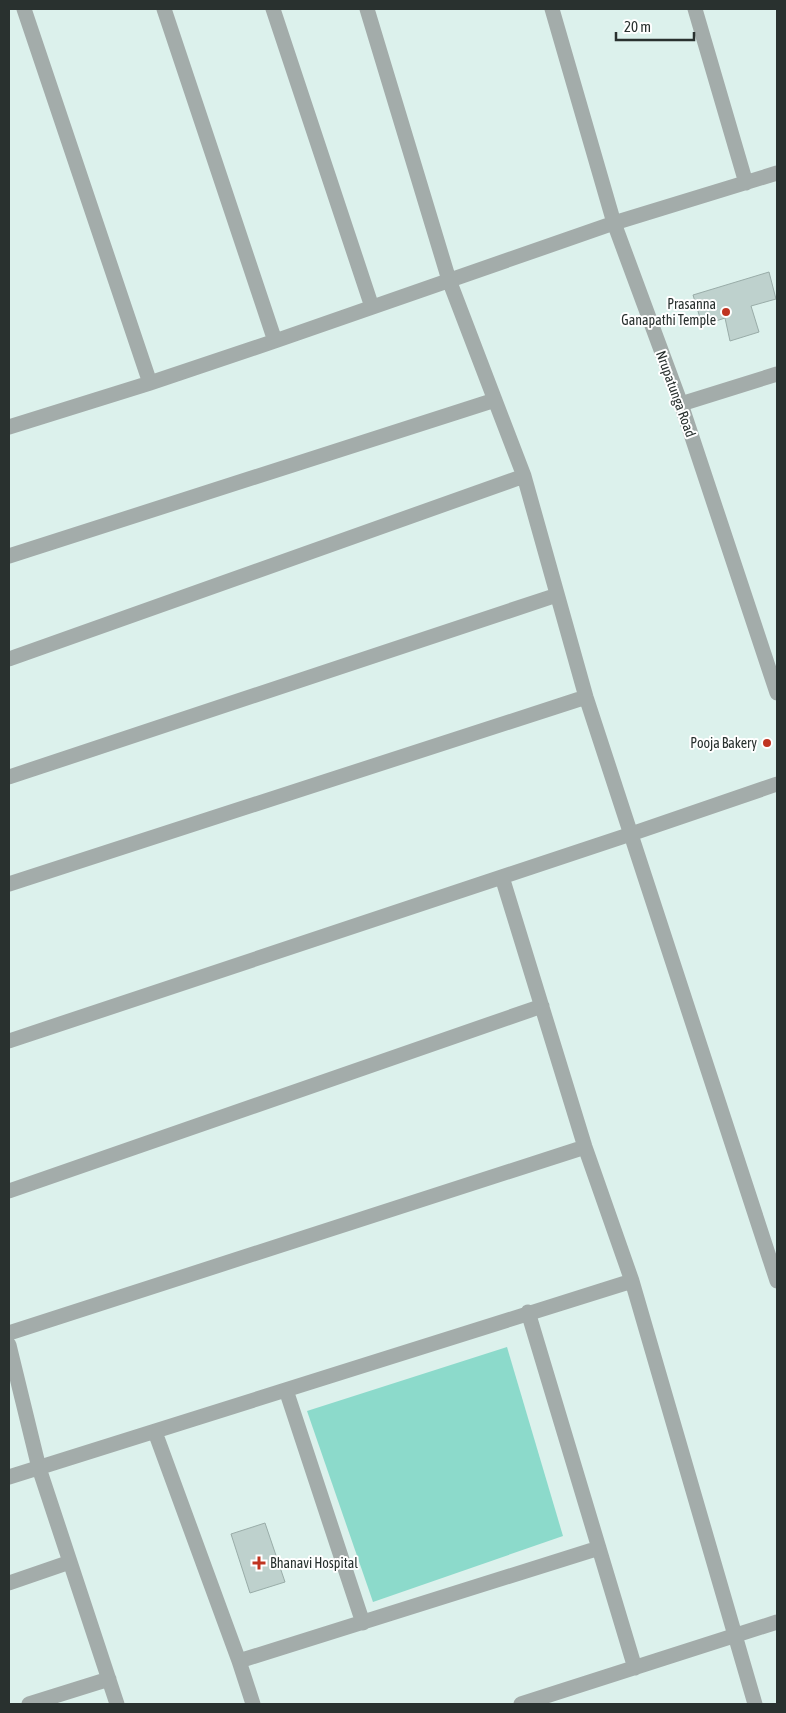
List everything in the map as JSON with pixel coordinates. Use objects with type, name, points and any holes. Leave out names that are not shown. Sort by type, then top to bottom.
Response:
[{"type":"street","points":[[24,9],[150,383]]},
{"type":"street","points":[[164,9],[275,341]]},
{"type":"street","points":[[272,9],[372,307]]},
{"type":"street","points":[[367,9],[449,280],[524,476],[586,697],[777,1281]]},
{"type":"street","name":"Nrupatunga Road","points":[[552,9],[614,223],[680,404],[777,693]]},
{"type":"street","points":[[695,9],[746,183]]},
{"type":"street","points":[[9,427],[150,383],[275,341],[614,223],[777,173]]},
{"type":"street","points":[[680,404],[777,374]]},
{"type":"street","points":[[9,556],[495,400]]},
{"type":"street","points":[[9,659],[524,476]]},
{"type":"street","points":[[9,777],[557,595]]},
{"type":"street","points":[[9,884],[586,697]]},
{"type":"street","points":[[9,1041],[777,784]]},
{"type":"street","points":[[502,877],[585,1147],[632,1281],[755,1704]]},
{"type":"street","points":[[9,1191],[542,1006]]},
{"type":"street","points":[[9,1333],[585,1147]]},
{"type":"street","points":[[9,1477],[528,1312],[632,1281]]},
{"type":"street","points":[[528,1312],[635,1668]]},
{"type":"street","points":[[9,1345],[40,1468],[117,1704]]},
{"type":"street","points":[[286,1390],[363,1623]]},
{"type":"street","points":[[154,1432],[239,1661],[253,1704]]},
{"type":"street","points":[[239,1661],[599,1548]]},
{"type":"street","points":[[9,1583],[70,1562]]},
{"type":"street","points":[[521,1704],[777,1622]]},
{"type":"street","points":[[29,1704],[109,1679]]},
{"type":"green space","points":[[507,1347],[563,1536],[373,1602],[307,1411]]},
{"type":"building","name":"Prasanna Ganapathi Temple","points":[[769,272],[776,299],[751,306],[759,332],[730,341],[725,318],[710,323],[709,319],[701,321],[693,295]]},
{"type":"building","points":[[265,1523],[285,1582],[250,1593],[231,1534]]},
{"type":"place","name":"Prasanna Ganapathi Temple","points":[[726,312]]},
{"type":"place","name":"Pooja Bakery","points":[[767,743]]},
{"type":"place","name":"Bhanavi Hospital","points":[[259,1563]]}]
